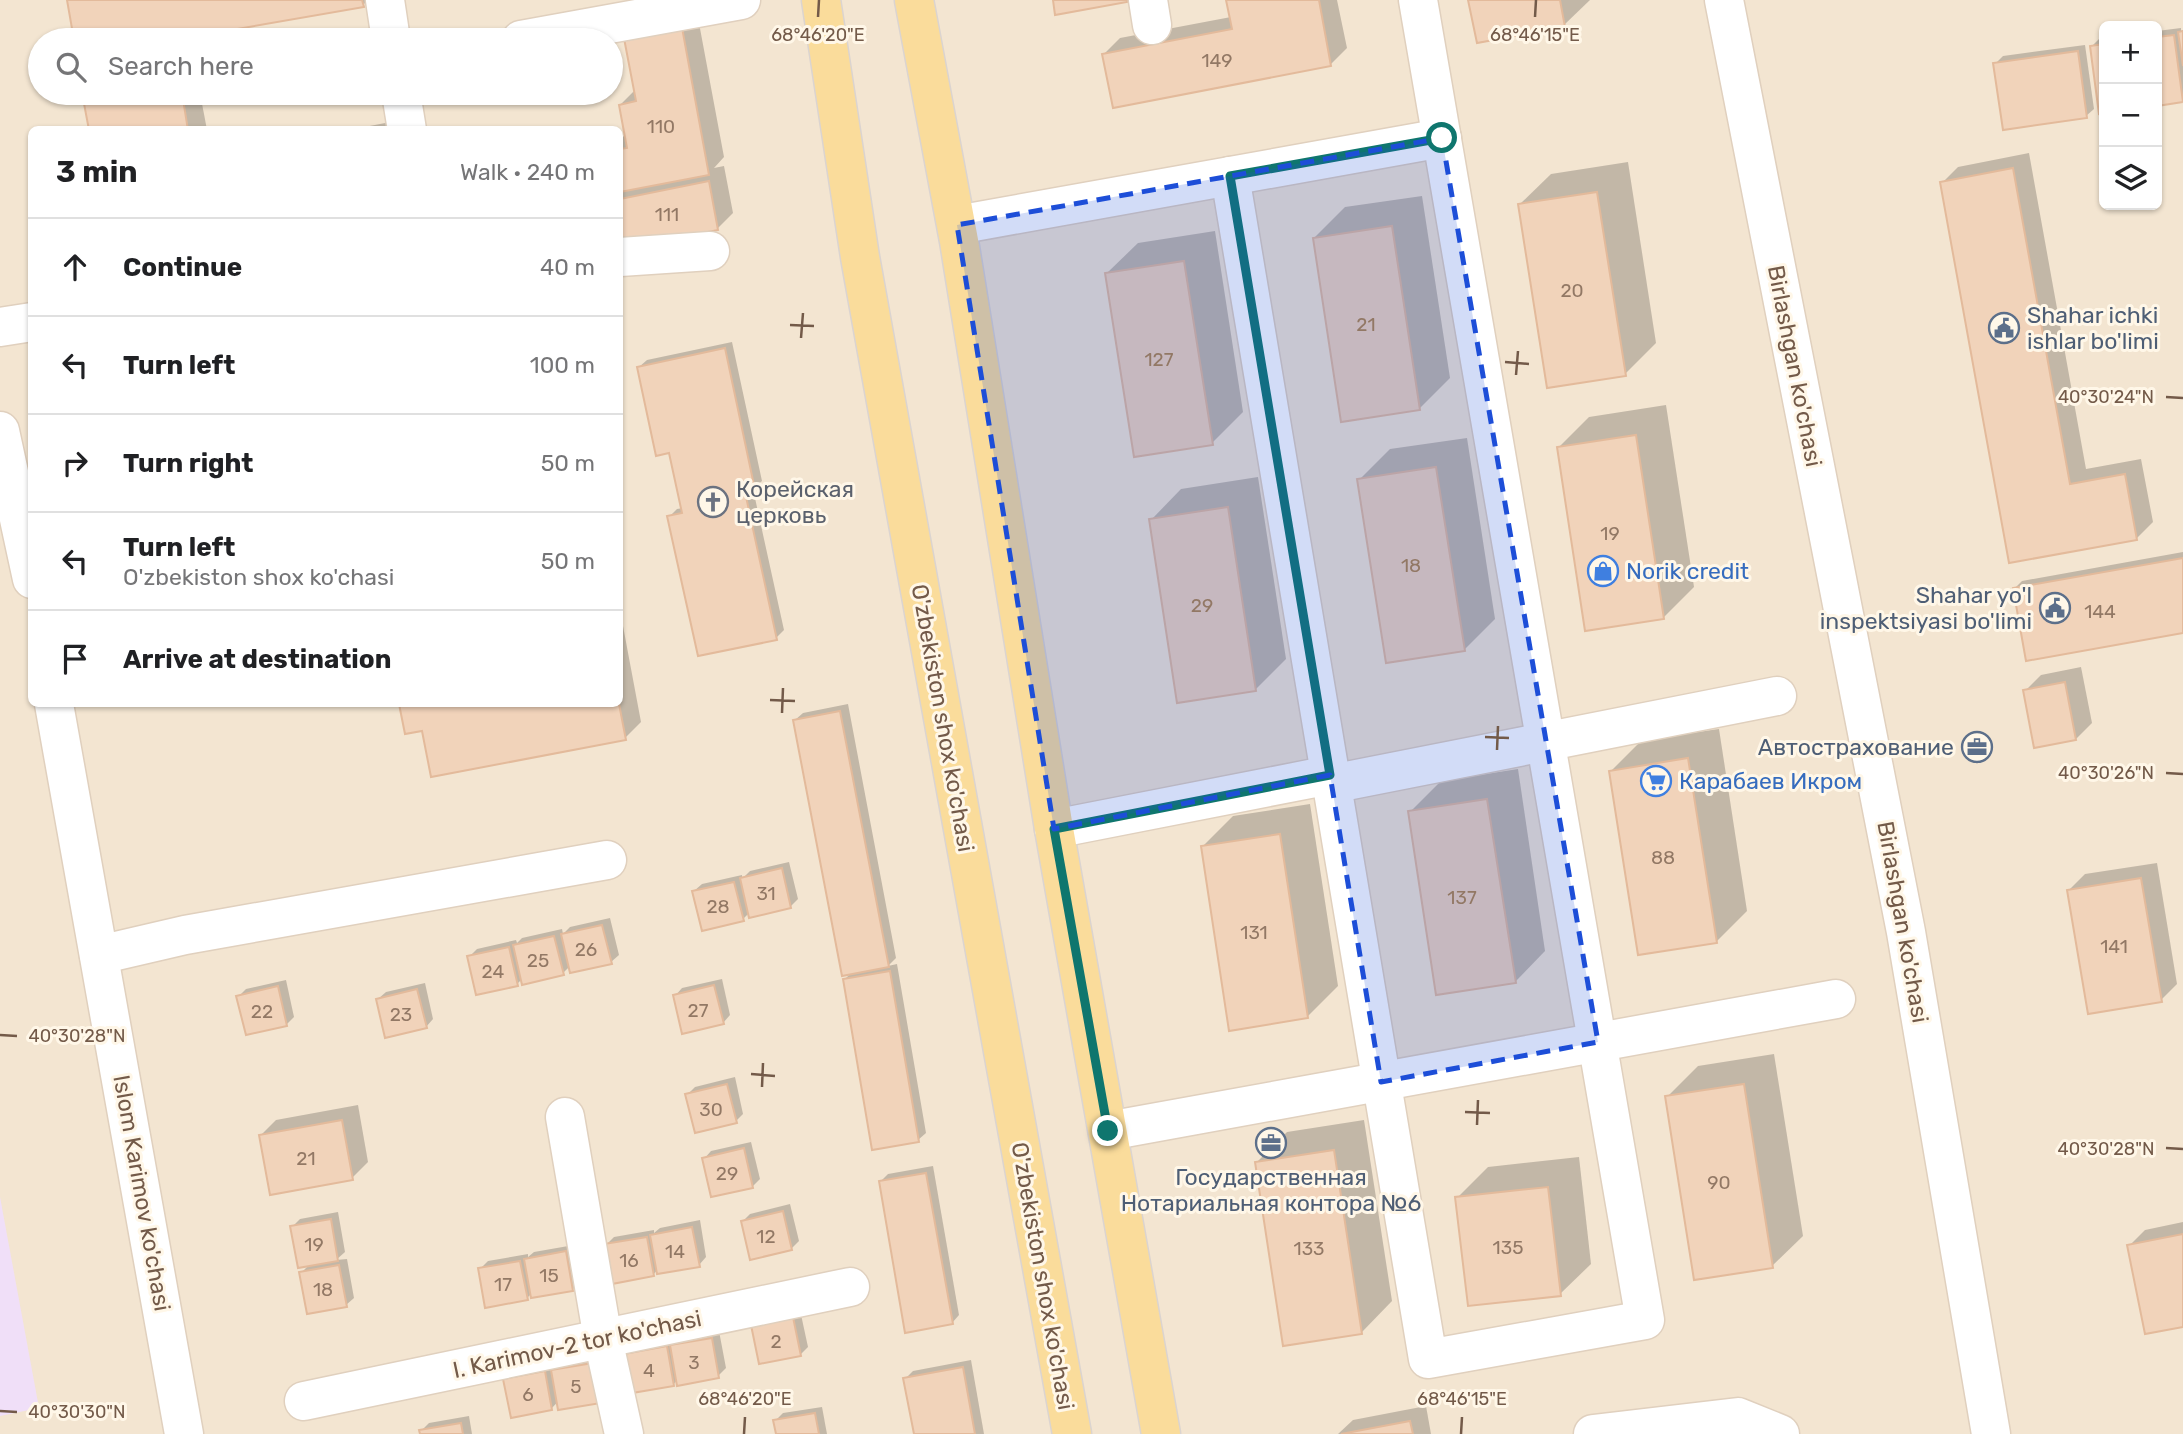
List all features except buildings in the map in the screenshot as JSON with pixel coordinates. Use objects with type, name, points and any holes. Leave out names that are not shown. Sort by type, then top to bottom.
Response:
[{"type":"main road","name":"O'zbekiston shox ko'chasi","points":[[821,0],[860,257],[1072,1434]]},
{"type":"main road","points":[[914,0],[957,225],[1054,829],[1161,1434]]},
{"type":"street","points":[[384,0],[389,28]]},
{"type":"street","points":[[587,28],[741,0]]},
{"type":"street","points":[[1230,176],[1428,1359],[1646,1320],[1418,0]]},
{"type":"street","name":"Birlashgan ko'chasi","points":[[1724,0],[1906,932],[1992,1434]]},
{"type":"street","points":[[403,105],[406,126]]},
{"type":"street","points":[[957,225],[1442,138]]},
{"type":"street","points":[[623,257],[710,251]]},
{"type":"street","points":[[0,327],[28,324]]},
{"type":"street","points":[[0,431],[28,560]]},
{"type":"street","points":[[1054,829],[1546,741],[1777,696]]},
{"type":"street","name":"Islom Karimov ko'chasi","points":[[55,707],[184,1434]]},
{"type":"street","points":[[99,955],[185,935],[607,860]]},
{"type":"street","points":[[1108,1131],[1836,999]]},
{"type":"street","points":[[565,1117],[603,1339],[624,1434]]},
{"type":"street","name":"I. Karimov-2 tor ko'chasi","points":[[304,1401],[850,1287]]},
{"type":"street","points":[[1593,1434],[1738,1417],[1780,1434]]},
{"type":"highlighted area","points":[[1442,138],[1598,1042],[1381,1082],[1330,775],[1054,829],[957,225]]},
{"type":"shaded area","points":[[0,0],[2183,0],[2183,1434],[0,1434]]},
{"type":"shaded area","points":[[0,1197],[39,1408],[0,1416]]},
{"type":"place","name":"Shahar ichki ishlar bo'limi","points":[[2004,328]]},
{"type":"place","name":"Корейская церковь","points":[[713,502]]},
{"type":"place","name":"Norik credit","points":[[1603,571]]},
{"type":"place","name":"Shahar yo'l inspektsiyasi bo'limi","points":[[2055,608]]},
{"type":"place","name":"Автострахование","points":[[1977,747]]},
{"type":"place","name":"Карабаев Икром","points":[[1656,781]]},
{"type":"place","name":"Государственная Нотариальная контора №6","points":[[1271,1143]]},
{"type":"route","points":[[1108,1131],[1054,829],[1330,775],[1230,176],[1442,138]]}]
